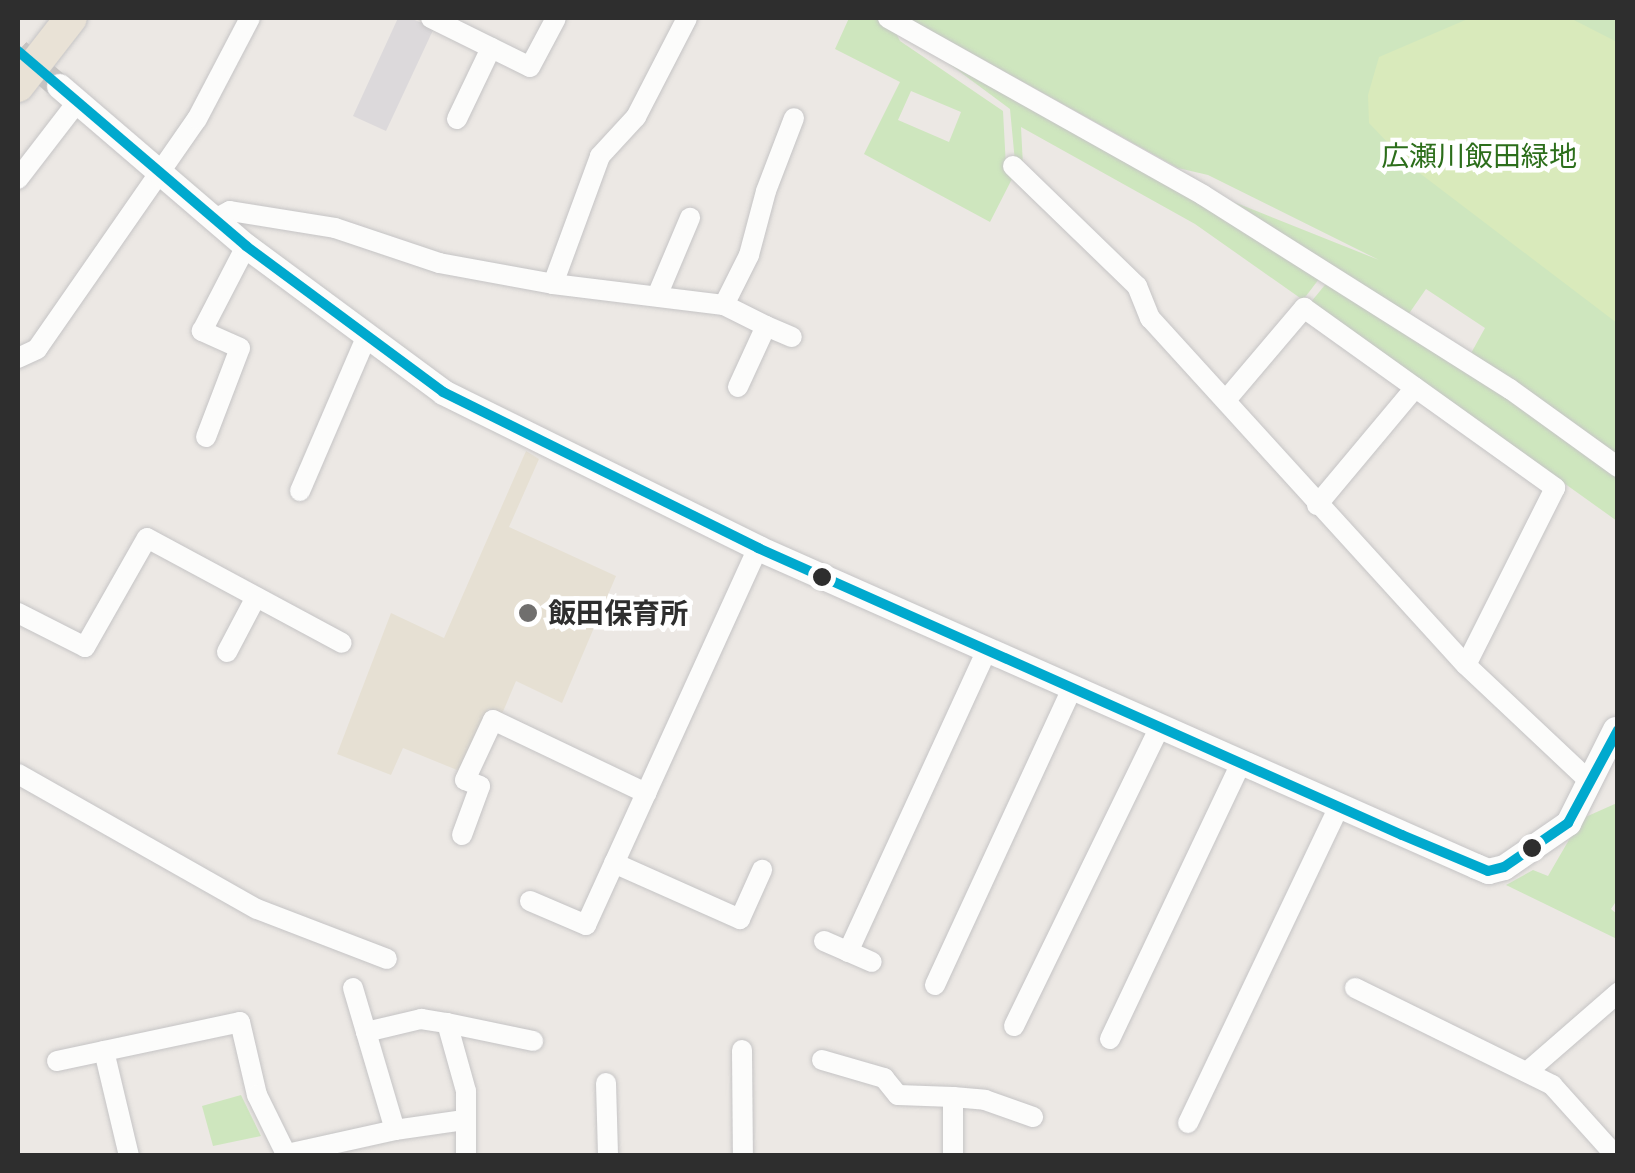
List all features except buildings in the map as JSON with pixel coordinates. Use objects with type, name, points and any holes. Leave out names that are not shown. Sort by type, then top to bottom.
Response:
[{"type":"highway","points":[[18,86],[71,18]]},
{"type":"street","points":[[18,358],[37,349],[196,119],[250,18]]},
{"type":"street","points":[[431,18],[530,67],[556,18]]},
{"type":"street","points":[[553,284],[600,156],[636,117],[687,18]]},
{"type":"street","points":[[888,18],[1203,195],[1510,390],[1618,467]]},
{"type":"street","points":[[458,119],[491,48]]},
{"type":"street","points":[[18,179],[68,93],[213,220],[443,392],[536,442],[758,548],[1339,808],[1493,870],[1524,856],[1568,822],[1616,729]]},
{"type":"street","points":[[724,305],[749,255],[766,190],[794,118]]},
{"type":"street","points":[[1014,166],[1138,286],[1150,318],[1466,664],[1590,782]]},
{"type":"street","points":[[213,220],[230,210],[335,228],[440,263],[553,284],[724,305],[792,337]]},
{"type":"street","points":[[658,296],[690,218]]},
{"type":"street","points":[[206,437],[240,348],[202,331],[246,246]]},
{"type":"street","points":[[1226,400],[1304,308],[1556,488],[1466,664]]},
{"type":"street","points":[[738,387],[766,326]]},
{"type":"street","points":[[300,491],[366,338]]},
{"type":"street","points":[[1317,504],[1415,388]]},
{"type":"street","points":[[18,614],[85,648],[147,538],[342,643]]},
{"type":"street","points":[[530,902],[594,929],[614,863],[758,548]]},
{"type":"street","points":[[228,652],[256,597]]},
{"type":"street","points":[[848,952],[987,650]]},
{"type":"street","points":[[935,986],[1072,688]]},
{"type":"street","points":[[462,835],[480,786],[465,780],[492,720],[646,793]]},
{"type":"street","points":[[1014,1026],[1160,727]]},
{"type":"street","points":[[1110,1040],[1241,764]]},
{"type":"street","points":[[18,774],[257,909],[387,959]]},
{"type":"street","points":[[1188,1123],[1339,808]]},
{"type":"street","points":[[614,863],[740,919],[762,870]]},
{"type":"street","points":[[824,940],[872,962]]},
{"type":"street","points":[[353,988],[395,1130]]},
{"type":"street","points":[[1355,988],[1552,1085],[1616,1156]]},
{"type":"street","points":[[1527,1072],[1618,993]]},
{"type":"street","points":[[366,1032],[421,1018],[534,1042]]},
{"type":"street","points":[[58,1061],[240,1022],[257,1094],[287,1155],[395,1130],[464,1120]]},
{"type":"street","points":[[448,1024],[466,1091],[466,1156]]},
{"type":"street","points":[[742,1050],[743,1156]]},
{"type":"street","points":[[104,1051],[129,1156]]},
{"type":"street","points":[[822,1060],[884,1078],[898,1094],[985,1100],[1033,1117]]},
{"type":"street","points":[[606,1083],[608,1156]]},
{"type":"street","points":[[953,1156],[954,1096]]},
{"type":"shaded area","points":[[398,18],[410,18],[434,28],[386,131],[353,116]]},
{"type":"shaded area","name":"飯田保育所","points":[[526,451],[539,459],[509,527],[616,576],[562,703],[516,681],[502,714],[488,709],[462,772],[403,748],[391,775],[337,754],[391,613],[444,638]]},
{"type":"green space","points":[[849,18],[874,18],[894,29],[900,41],[1003,111],[1006,167],[1014,175],[990,222],[864,154],[900,82],[835,49]],"holes":[[[911,91],[961,112],[949,142],[898,120]]]},
{"type":"green space","name":"広瀬川飯田緑地","points":[[908,18],[1617,18],[1617,457],[1470,355],[1485,328],[1426,289],[1408,315],[1234,202],[1379,260],[1208,175],[1178,168]]},
{"type":"green space","points":[[1470,18],[1570,18],[1617,42],[1617,323],[1409,165],[1369,123],[1368,95],[1379,57]]},
{"type":"green space","points":[[944,60],[1096,139],[1322,275],[1303,300],[1195,224],[1021,127],[1023,166],[1015,162],[1010,109]]},
{"type":"green space","points":[[1329,280],[1460,364],[1617,475],[1617,521],[1311,302]]},
{"type":"green space","points":[[1617,803],[1617,900],[1611,909],[1617,914],[1617,939],[1506,885],[1533,870],[1548,876],[1581,819]]},
{"type":"green space","points":[[241,1095],[261,1136],[213,1146],[202,1106]]},
{"type":"tunnel","points":[[18,51],[59,86]]},
{"type":"transit line","points":[[18,51],[246,246],[443,392],[758,548],[1402,835],[1488,871],[1504,867],[1568,823],[1618,730]]},
{"type":"place","name":"飯田保育所","points":[[528,613]]}]
